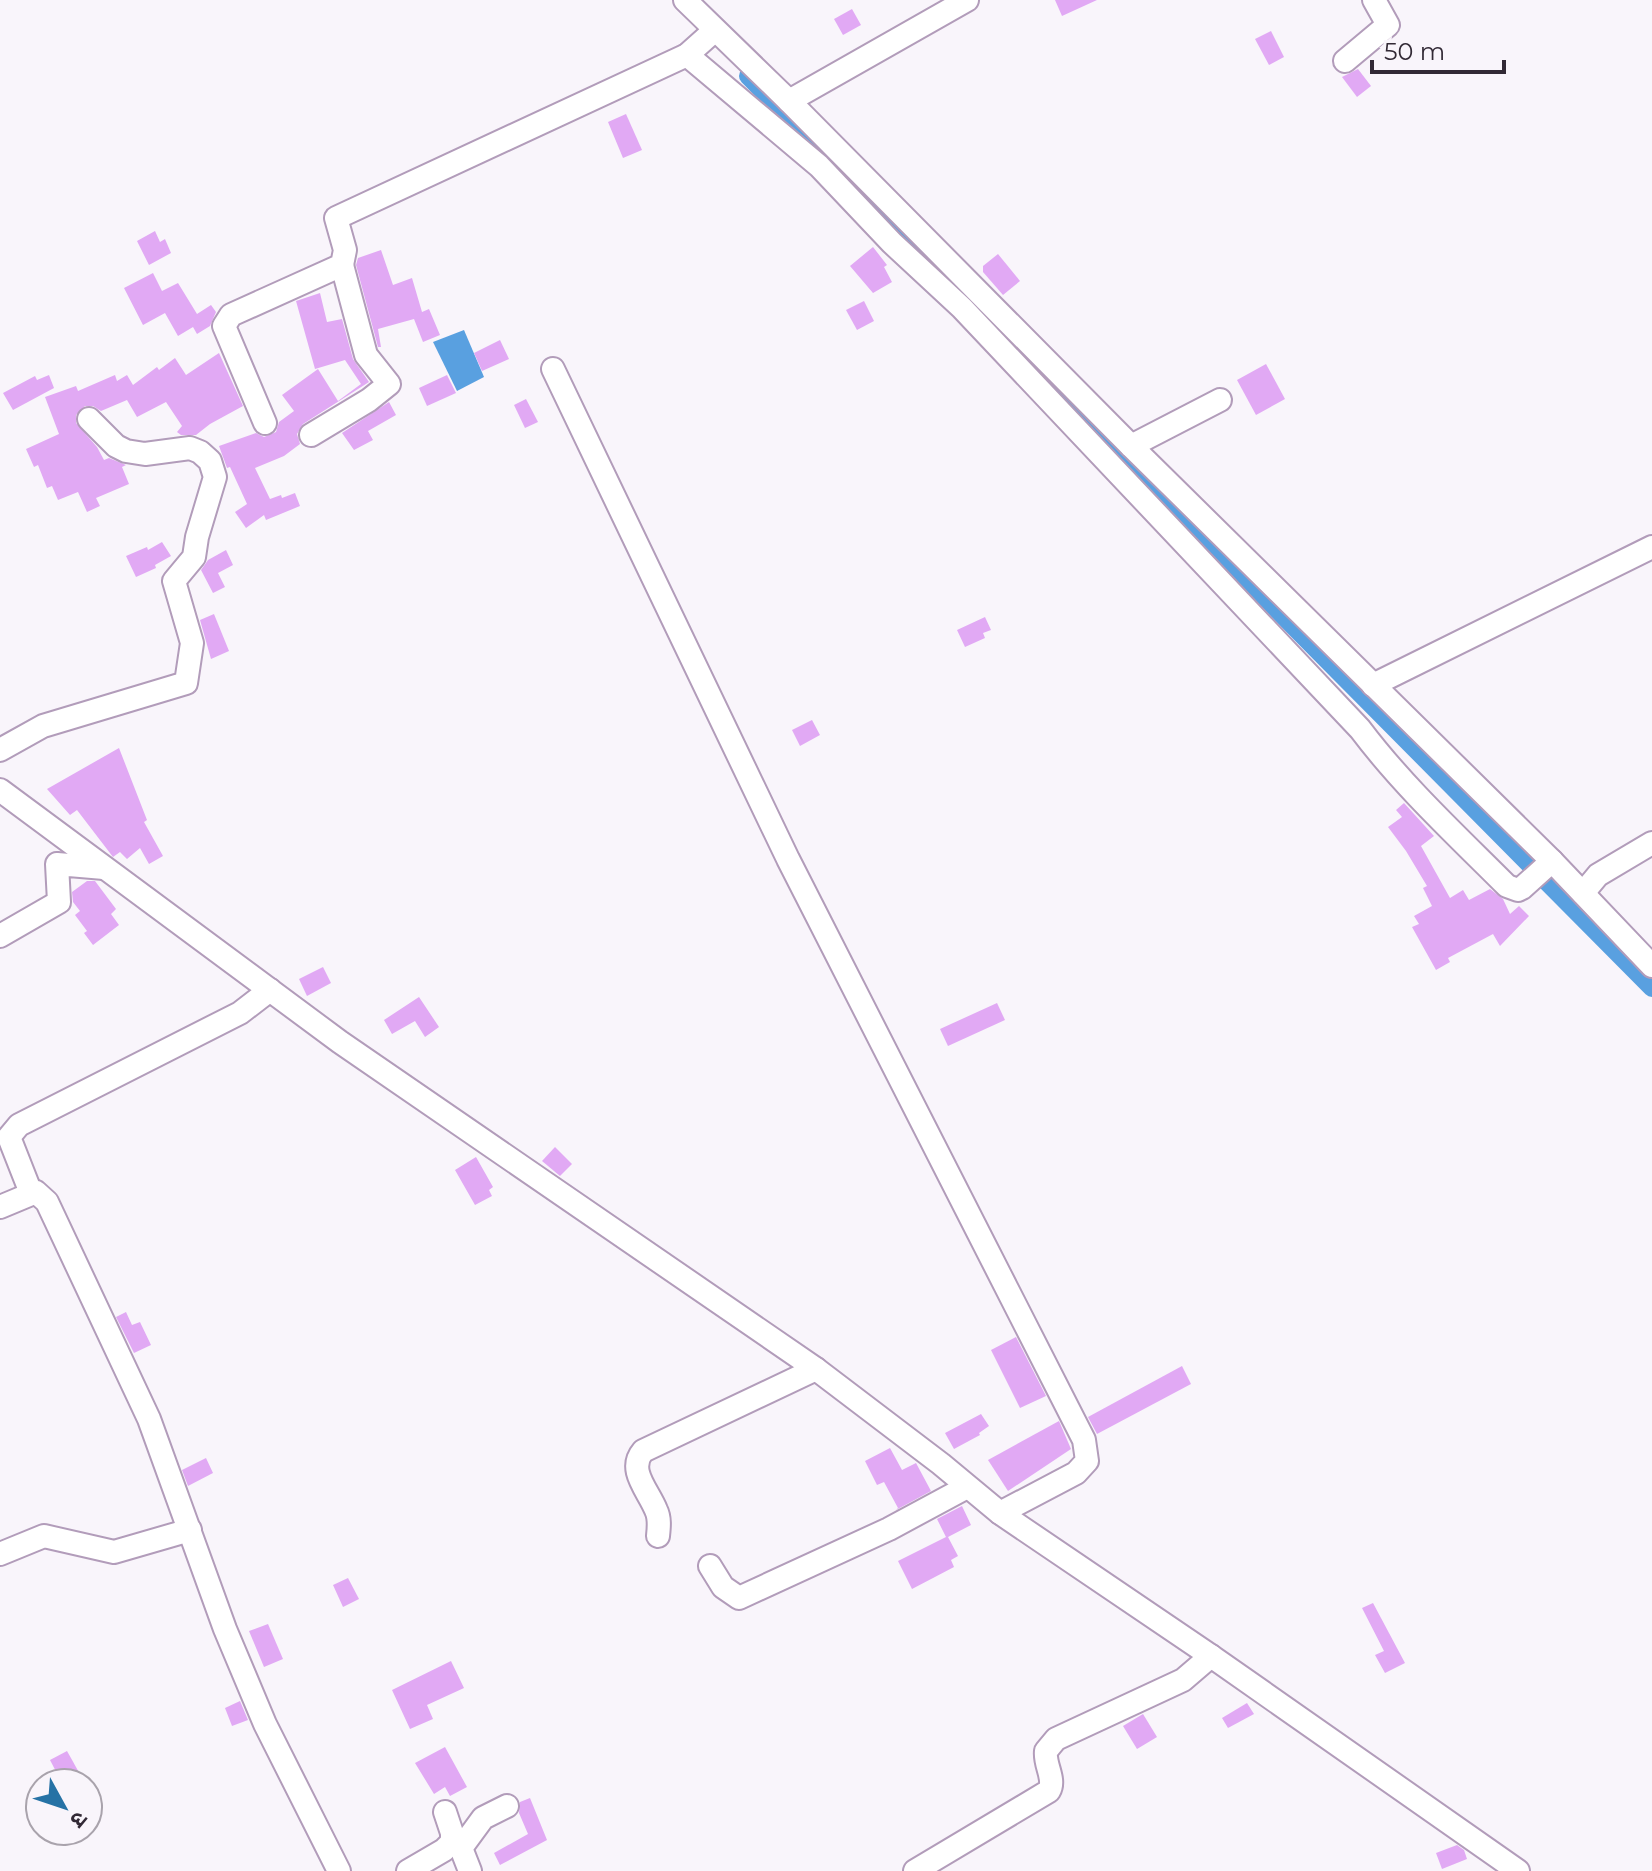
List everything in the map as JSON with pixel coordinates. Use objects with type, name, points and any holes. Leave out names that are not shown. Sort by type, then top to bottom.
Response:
[{"type":"street","points":[[685,0],[713,32],[789,101],[1373,685],[1546,867],[1583,893],[1652,966]]},
{"type":"street","points":[[789,101],[967,0]]},
{"type":"street","points":[[1345,61],[1388,25],[1374,0]]},
{"type":"street","points":[[311,435],[369,400],[389,384],[366,355],[342,265],[345,250],[336,218],[688,54],[713,32]]},
{"type":"street","points":[[688,54],[819,166],[892,243],[962,308],[1360,729],[1381,757],[1426,805],[1507,886],[1518,890],[1546,867]]},
{"type":"street","points":[[265,423],[224,326],[226,320],[342,265]]},
{"type":"street","points":[[553,369],[788,859],[1084,1440],[1087,1461],[1076,1473],[1000,1513]]},
{"type":"street","points":[[1131,446],[1220,400]]},
{"type":"street","points":[[0,750],[43,726],[186,683],[192,643],[174,581],[194,557],[197,537],[213,490],[214,470],[210,461],[190,448],[145,454],[126,451],[116,446],[89,419]]},
{"type":"street","points":[[1373,685],[1652,547]]},
{"type":"street","points":[[0,790],[340,1042],[816,1369],[1000,1513],[1518,1871]]},
{"type":"street","points":[[1583,893],[1598,875],[1652,843]]},
{"type":"street","points":[[0,936],[59,902],[57,864],[105,868]]},
{"type":"street","points":[[31,1193],[9,1137],[19,1125],[240,1013],[270,990]]},
{"type":"street","points":[[0,1207],[31,1193],[40,1194],[47,1202],[149,1419],[225,1629],[265,1724],[339,1871]]},
{"type":"street","points":[[658,1536],[658,1512],[636,1470],[636,1458],[643,1451],[816,1369]]},
{"type":"street","points":[[710,1566],[723,1587],[739,1598],[889,1529],[967,1487]]},
{"type":"street","points":[[0,1554],[44,1536],[114,1552],[190,1530]]},
{"type":"street","points":[[915,1871],[1049,1791],[1052,1782],[1046,1765],[1046,1751],[1056,1739],[1183,1680],[1211,1656]]},
{"type":"street","points":[[470,1871],[461,1848],[483,1818],[507,1806]]},
{"type":"street","points":[[408,1871],[452,1842],[445,1812]]},
{"type":"water","points":[[464,330],[484,377],[457,391],[433,342]]},
{"type":"building","points":[[1055,0],[1097,0],[1062,16]]},
{"type":"building","points":[[852,9],[861,25],[843,35],[834,19]]},
{"type":"building","points":[[1271,31],[1284,57],[1269,65],[1255,39]]},
{"type":"building","points":[[1358,69],[1371,86],[1357,97],[1342,77]]},
{"type":"building","points":[[626,114],[642,150],[623,158],[608,122]]},
{"type":"building","points":[[155,231],[160,242],[165,239],[171,253],[149,265],[137,241]]},
{"type":"building","points":[[873,247],[887,265],[884,267],[892,282],[873,293],[850,266]]},
{"type":"building","points":[[381,250],[393,285],[412,278],[422,312],[429,309],[440,335],[423,342],[414,319],[378,329],[381,347],[378,347],[356,265],[358,258]]},
{"type":"building","points":[[998,254],[1020,281],[1003,295],[983,272],[983,266]]},
{"type":"building","points":[[153,273],[162,291],[178,283],[197,314],[211,305],[216,312],[210,326],[197,334],[193,327],[178,336],[165,313],[143,325],[124,288]]},
{"type":"building","points":[[320,293],[327,322],[342,319],[353,359],[369,382],[303,424],[297,434],[300,444],[284,456],[255,468],[270,499],[295,493],[300,506],[266,520],[264,515],[246,528],[235,512],[247,504],[219,446],[256,433],[264,437],[276,432],[279,422],[294,411],[282,395],[318,369],[338,401],[361,384],[345,360],[315,369],[296,301]]},
{"type":"building","points":[[864,301],[874,321],[857,330],[846,310]]},
{"type":"building","points":[[500,340],[509,359],[482,371],[474,353]]},
{"type":"building","points":[[219,353],[243,406],[196,435],[181,435],[177,432],[182,426],[166,402],[137,417],[127,400],[101,411],[85,406],[76,415],[76,423],[104,460],[109,458],[126,465],[122,467],[129,484],[96,498],[100,506],[87,512],[78,492],[58,500],[52,486],[47,488],[38,465],[34,467],[26,449],[59,434],[45,397],[76,386],[78,391],[115,375],[117,381],[127,375],[133,385],[175,358],[186,375]]},
{"type":"building","points":[[1266,364],[1285,399],[1256,415],[1237,380]]},
{"type":"building","points":[[49,375],[54,388],[13,410],[3,393],[35,376],[37,380]]},
{"type":"building","points":[[447,375],[456,393],[427,406],[419,388]]},
{"type":"building","points":[[526,399],[538,422],[525,428],[514,405]]},
{"type":"building","points":[[389,402],[396,415],[368,431],[373,440],[354,450],[342,433]]},
{"type":"building","points":[[162,542],[171,556],[155,565],[156,568],[136,577],[126,556]]},
{"type":"building","points":[[226,550],[233,565],[218,573],[225,587],[213,593],[201,570],[208,560]]},
{"type":"building","points":[[214,614],[229,651],[211,659],[200,620]]},
{"type":"building","points":[[985,617],[991,630],[983,633],[985,638],[965,647],[957,630]]},
{"type":"building","points":[[812,720],[820,735],[800,746],[792,730]]},
{"type":"building","points":[[119,748],[147,820],[144,822],[163,856],[149,864],[140,848],[127,859],[120,852],[113,857],[77,810],[70,815],[47,789]]},
{"type":"building","points":[[1404,803],[1434,836],[1421,846],[1450,898],[1463,890],[1469,900],[1490,889],[1503,899],[1510,914],[1519,906],[1529,916],[1500,946],[1493,934],[1448,958],[1450,962],[1436,970],[1412,927],[1419,924],[1414,916],[1432,906],[1423,888],[1427,886],[1388,827],[1402,817],[1396,810]]},
{"type":"building","points":[[87,881],[95,881],[116,909],[111,914],[119,925],[93,945],[75,915],[80,911],[73,902],[72,892]]},
{"type":"building","points":[[323,967],[331,983],[307,996],[299,979]]},
{"type":"building","points":[[419,997],[439,1027],[425,1037],[415,1021],[392,1034],[384,1020]]},
{"type":"building","points":[[997,1003],[1005,1020],[948,1046],[940,1029]]},
{"type":"building","points":[[555,1147],[572,1164],[560,1176],[542,1161]]},
{"type":"building","points":[[476,1157],[493,1187],[489,1190],[492,1196],[475,1205],[455,1170]]},
{"type":"building","points":[[126,1312],[132,1325],[140,1322],[151,1345],[134,1353],[116,1317]]},
{"type":"building","points":[[1016,1337],[1046,1396],[1020,1408],[991,1350]]},
{"type":"building","points":[[1182,1366],[1191,1384],[1097,1434],[1088,1417]]},
{"type":"building","points":[[981,1414],[989,1426],[980,1435],[954,1449],[945,1433]]},
{"type":"building","points":[[1059,1421],[1071,1449],[1008,1491],[988,1460]]},
{"type":"building","points":[[890,1448],[902,1470],[916,1463],[931,1491],[896,1510],[898,1508],[884,1482],[877,1485],[865,1461]]},
{"type":"building","points":[[206,1458],[213,1473],[188,1486],[182,1470]]},
{"type":"building","points":[[962,1506],[971,1525],[948,1537],[958,1556],[951,1560],[954,1567],[912,1589],[898,1561],[946,1537],[937,1519]]},
{"type":"building","points":[[348,1578],[359,1599],[343,1607],[333,1585]]},
{"type":"building","points":[[1373,1603],[1405,1663],[1385,1673],[1375,1655],[1384,1651],[1362,1608]]},
{"type":"building","points":[[268,1624],[283,1659],[264,1667],[249,1631]]},
{"type":"building","points":[[451,1661],[464,1688],[427,1705],[433,1719],[410,1729],[392,1690]]},
{"type":"building","points":[[240,1701],[248,1720],[232,1726],[225,1708]]},
{"type":"building","points":[[1247,1703],[1254,1714],[1228,1728],[1222,1718]]},
{"type":"building","points":[[1143,1714],[1157,1737],[1137,1749],[1123,1726]]},
{"type":"building","points":[[445,1747],[467,1787],[450,1796],[445,1787],[434,1794],[415,1763]]},
{"type":"building","points":[[67,1751],[76,1767],[54,1767],[50,1760]]},
{"type":"building","points":[[530,1798],[547,1840],[500,1865],[494,1853],[528,1834],[519,1813],[520,1802]]},
{"type":"building","points":[[1457,1845],[1464,1850],[1467,1859],[1442,1869],[1436,1853]]},
{"type":"waterway","points":[[748,76],[1652,988]]}]
